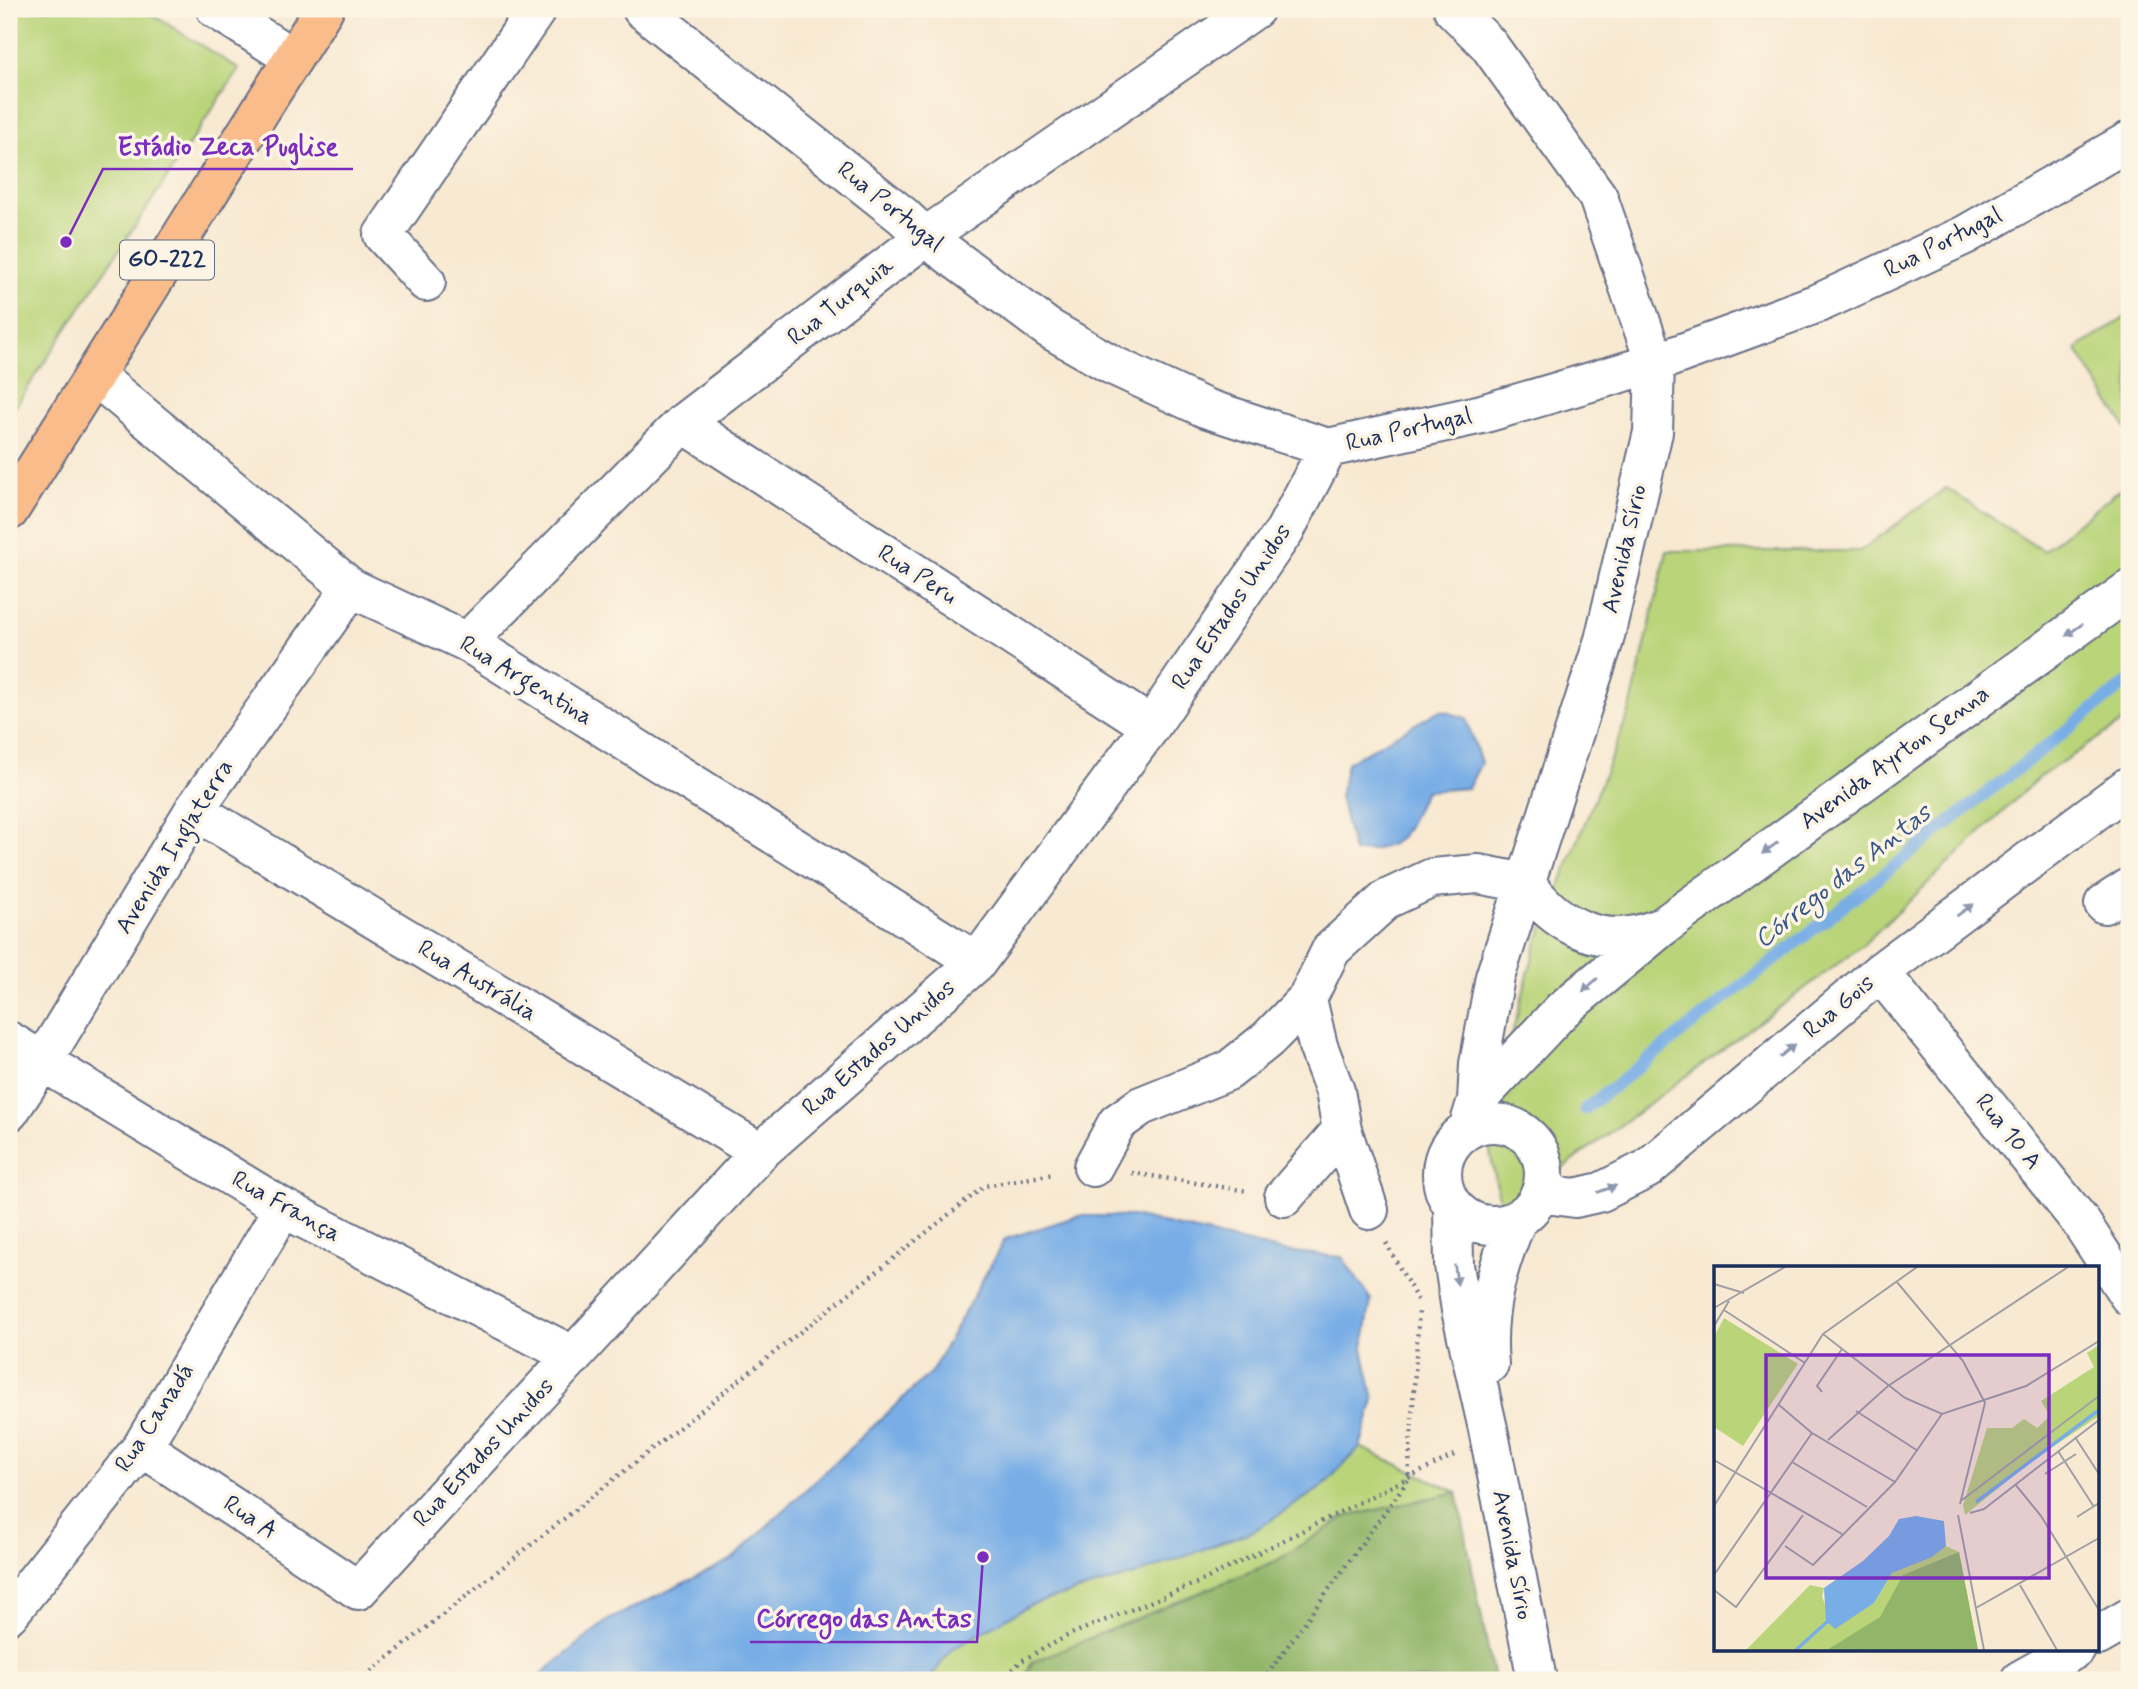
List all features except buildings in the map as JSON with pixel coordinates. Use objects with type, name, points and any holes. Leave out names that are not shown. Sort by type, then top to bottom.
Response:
[{"type":"main road","name":"GO-222","points":[[9,511],[324,9]]},
{"type":"street","points":[[216,9],[293,58]]},
{"type":"street","points":[[426,282],[383,235],[537,9]]},
{"type":"street","name":"Rua Portugal","points":[[642,9],[925,237],[1048,328],[1112,365],[1205,408],[1328,449],[1482,414],[1655,363],[1821,302],[1965,236],[2129,141]]},
{"type":"street","name":"Rua Turquia","points":[[467,642],[683,423],[925,237],[1255,9]]},
{"type":"street","name":"Avenida Sírio","points":[[1453,9],[1488,44],[1598,198],[1655,363],[1653,432],[1604,640],[1495,977],[1480,1053],[1473,1114]]},
{"type":"street","name":"Rua Argentina","points":[[95,376],[351,588],[467,642],[977,962]]},
{"type":"street","name":"Rua Peru","points":[[683,423],[1151,726]]},
{"type":"street","name":"Rua Estados Unidos","points":[[358,1590],[760,1152],[977,962],[1151,726],[1285,530],[1328,449]]},
{"type":"street","name":"Avenida Inglaterra","points":[[9,1112],[43,1061],[194,810],[351,588]]},
{"type":"street","name":"Avenida Ayrton Senna","points":[[1473,1114],[1562,1010],[1662,927],[2129,590]]},
{"type":"street","name":"Rua Gois","points":[[1529,1207],[1588,1195],[1624,1182],[1647,1169],[1880,972],[2129,786]]},
{"type":"street","name":"Rua Austrália","points":[[194,810],[760,1152]]},
{"type":"street","points":[[1093,1167],[1117,1123],[1141,1105],[1228,1071],[1268,1039],[1307,999],[1331,950],[1387,899],[1432,878],[1478,874],[1526,883]]},
{"type":"street","name":"Avenida Ayrton Senna","points":[[1526,883],[1540,904],[1559,920],[1581,931],[1621,938],[1662,927]]},
{"type":"street","name":"Rua 10 A","points":[[1880,972],[2080,1221],[2129,1296]]},
{"type":"street","points":[[1307,999],[1318,1046],[1335,1091],[1342,1130],[1369,1210]]},
{"type":"street","name":"Rua França","points":[[9,1041],[283,1208],[573,1356]]},
{"type":"street","points":[[1473,1114],[1485,1122],[1503,1123],[1519,1129],[1532,1141],[1540,1157],[1544,1175],[1529,1207],[1501,1226],[1483,1226],[1467,1219],[1453,1207],[1445,1192],[1442,1174],[1445,1156],[1473,1114]]},
{"type":"street","points":[[1284,1197],[1342,1130]]},
{"type":"street","name":"Avenida Sírio","points":[[1453,1207],[1454,1265],[1461,1310],[1489,1433],[1537,1680]]},
{"type":"street","name":"Avenida Sírio","points":[[1489,1433],[1488,1324],[1497,1266],[1529,1207]]},
{"type":"street","name":"Rua Canadá","points":[[9,1614],[142,1447],[283,1208]]},
{"type":"street","name":"Rua A","points":[[142,1447],[358,1590]]},
{"type":"street","points":[[2100,1635],[2129,1618]]},
{"type":"street","points":[[2020,1680],[2074,1650]]},
{"type":"path","points":[[360,1680],[985,1186],[1093,1167],[1284,1197]]},
{"type":"path","points":[[1263,1680],[1408,1480],[1420,1304],[1369,1210]]},
{"type":"path","points":[[1003,1680],[1021,1661],[1069,1635],[1204,1580],[1297,1532],[1408,1480],[1489,1433]]},
{"type":"green space","points":[[9,9],[143,9],[239,69],[9,416]]},
{"type":"green space","points":[[2129,315],[2129,433],[2076,349]]},
{"type":"green space","points":[[2129,482],[2129,718],[2039,777],[1863,945],[1502,1213],[1486,1131],[1536,945],[1630,710],[1667,551],[1860,551],[1946,488],[2043,551]]},
{"type":"green space","points":[[1360,1447],[1457,1492],[1494,1680],[929,1680],[951,1650],[1032,1604],[1138,1574],[1255,1530],[1322,1487]]},
{"type":"green space","points":[[1457,1492],[1494,1680],[1024,1680],[1032,1662],[1276,1561],[1345,1517]]},
{"type":"water","points":[[1440,710],[1466,718],[1481,763],[1468,788],[1425,791],[1407,828],[1393,843],[1353,852],[1340,797],[1347,763]]},
{"type":"water","points":[[1078,1216],[1132,1216],[1283,1251],[1342,1257],[1371,1300],[1363,1348],[1374,1400],[1360,1447],[1322,1487],[1255,1530],[1138,1574],[1032,1604],[951,1650],[929,1680],[534,1680],[608,1620],[731,1560],[932,1371],[1005,1239]]},
{"type":"waterway","name":"Córrego das Antas","points":[[1585,1109],[2129,681]]},
{"type":"place","name":"Estádio Zeca Puglise","points":[[66,242]]},
{"type":"place","name":"Córrego das Antas","points":[[983,1557]]}]
